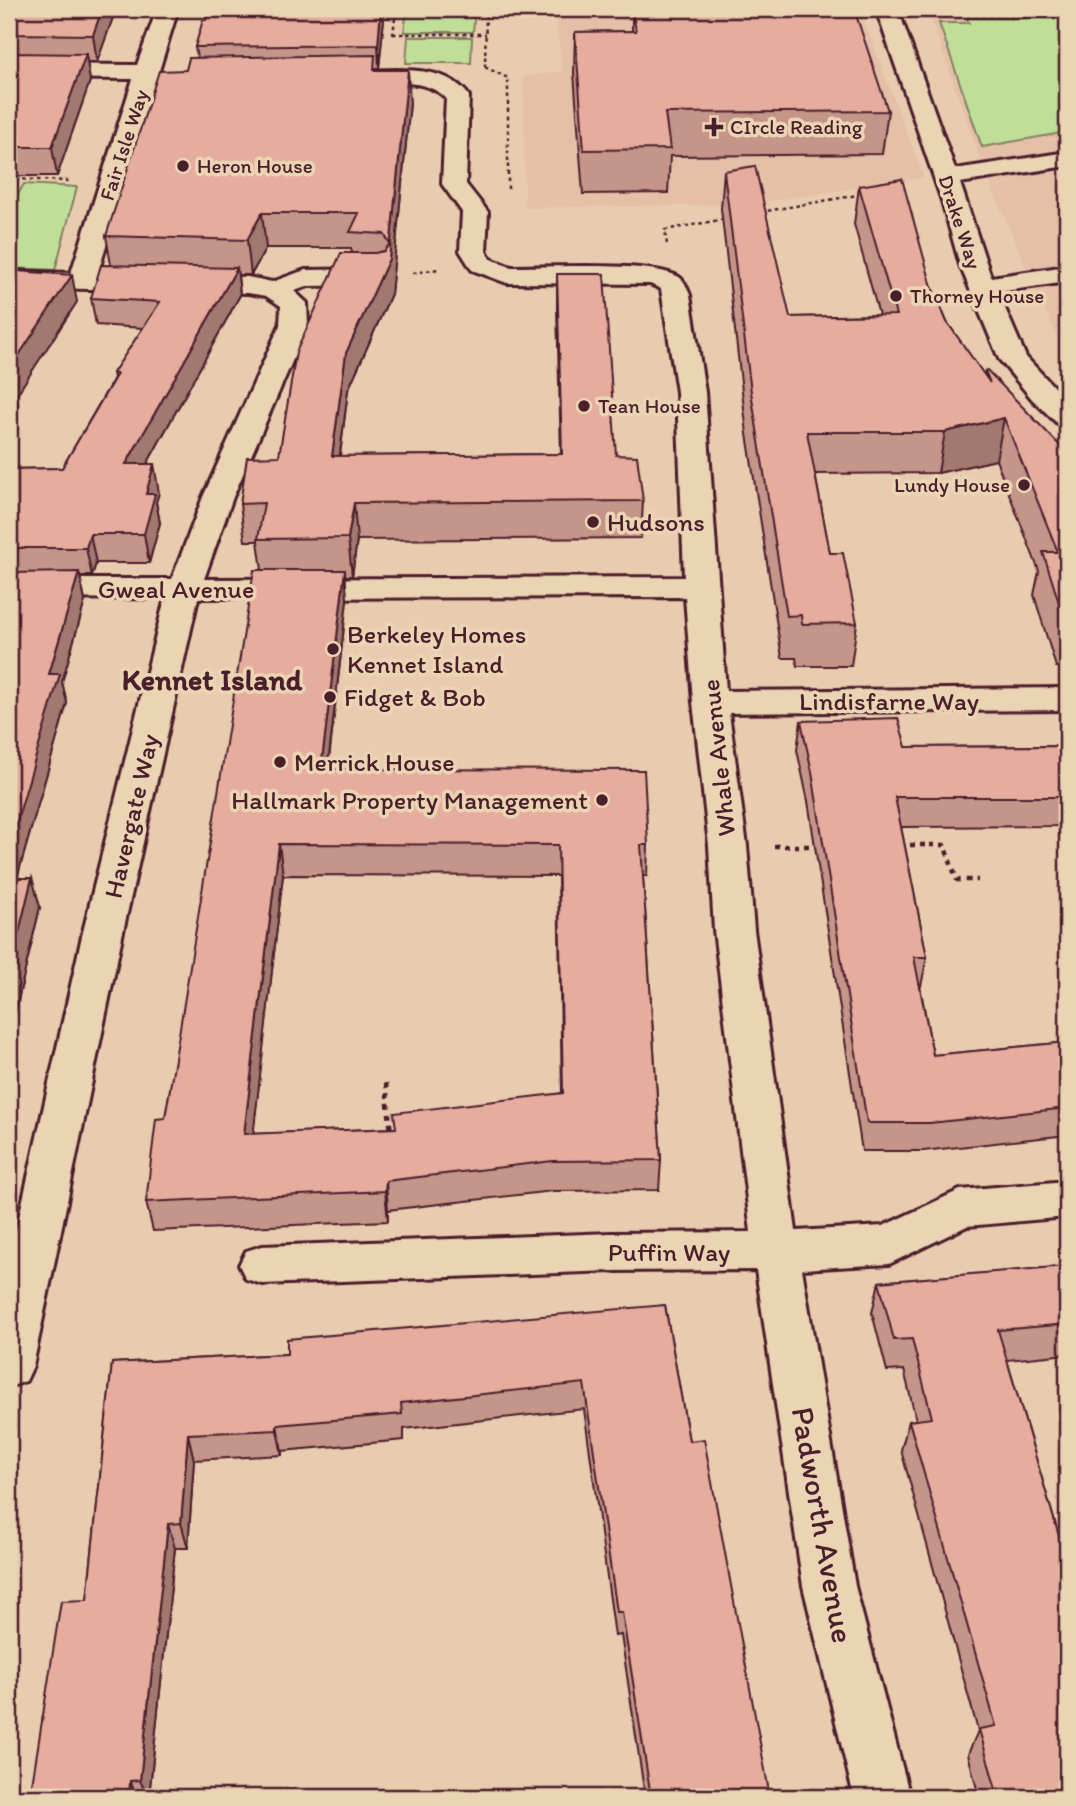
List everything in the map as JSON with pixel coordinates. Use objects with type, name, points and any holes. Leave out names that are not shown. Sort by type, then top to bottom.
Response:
[{"type":"street","name":"Fair Isle Way","points":[[82,282],[110,183],[167,9]]},
{"type":"street","name":"Drake Way","points":[[887,9],[982,286],[1013,359],[1067,417]]},
{"type":"street","points":[[869,32],[895,32]]},
{"type":"street","points":[[9,71],[225,80]]},
{"type":"street","points":[[335,78],[418,77],[445,84],[458,96],[454,184],[475,212],[473,250],[481,264],[507,275],[663,280]]},
{"type":"street","points":[[947,178],[1067,159]]},
{"type":"street","points":[[982,286],[1067,274]]},
{"type":"street","points":[[9,279],[248,285],[275,290],[305,278],[377,277]]},
{"type":"street","name":"Whale Avenue","points":[[663,280],[677,295],[691,392],[710,702],[728,846],[734,930],[776,1251]]},
{"type":"street","name":"Havergate Way","points":[[9,1366],[18,1285],[184,589],[218,497],[294,325],[293,303],[275,290]]},
{"type":"street","name":"Gweal Avenue","points":[[9,589],[701,587]]},
{"type":"street","name":"Lindisfarne Way","points":[[710,702],[1067,699]]},
{"type":"street","name":"Puffin Way","points":[[262,1265],[611,1252],[776,1251],[889,1245],[960,1208],[1067,1199]]},
{"type":"street","name":"Padworth Avenue","points":[[776,1251],[829,1586],[882,1797]]},
{"type":"path","points":[[486,9],[485,67],[508,78],[508,197]]},
{"type":"path","points":[[923,15],[1067,15]]},
{"type":"path","points":[[393,34],[486,34]]},
{"type":"path","points":[[9,179],[110,183]]},
{"type":"path","points":[[759,213],[866,193]]},
{"type":"path","points":[[663,280],[665,230],[732,218]]},
{"type":"path","points":[[377,277],[481,264]]},
{"type":"path","points":[[728,846],[822,845]]},
{"type":"path","points":[[890,845],[944,845],[957,880],[978,880]]},
{"type":"path","points":[[386,1083],[391,1137]]},
{"type":"shaded area","name":"CIrcle Reading","points":[[624,9],[860,9],[924,178],[744,205],[525,208],[523,76],[562,71],[555,10],[624,12]]},
{"type":"shaded area","points":[[927,9],[1067,9],[1067,361],[985,173]]},
{"type":"green space","points":[[407,9],[475,9],[473,32],[404,32]]},
{"type":"green space","points":[[967,18],[1067,18],[1067,132],[982,147],[939,23],[969,23]]},
{"type":"green space","points":[[408,37],[472,37],[471,63],[406,63]]},
{"type":"green space","points":[[24,184],[77,187],[55,270],[9,268],[9,210]]},
{"type":"building","points":[[9,9],[102,9],[93,35],[9,34]]},
{"type":"building","points":[[209,9],[381,9],[378,45],[195,47]]},
{"type":"building","points":[[632,9],[854,9],[888,111],[665,113],[670,149],[584,150],[575,32],[636,31]]},
{"type":"building","points":[[9,53],[86,54],[52,147],[9,147]]},
{"type":"building","points":[[375,55],[374,70],[408,70],[389,259],[346,353],[332,456],[562,454],[557,274],[604,274],[616,455],[637,456],[643,501],[354,503],[348,538],[258,539],[264,503],[240,504],[247,457],[279,456],[296,352],[341,253],[375,253],[384,251],[390,244],[384,234],[350,232],[359,213],[262,213],[247,240],[106,236],[159,71],[186,70],[189,58]]},
{"type":"building","points":[[755,166],[790,317],[896,315],[859,186],[902,179],[932,287],[947,322],[990,383],[985,371],[987,370],[1067,453],[1067,625],[1043,552],[1058,552],[1004,418],[945,432],[807,432],[830,553],[843,553],[857,623],[802,624],[801,615],[787,616],[751,392],[724,171]]},
{"type":"building","points":[[101,265],[237,268],[126,464],[154,464],[146,494],[155,494],[144,534],[90,534],[86,548],[9,548],[9,469],[62,468],[117,374],[113,373],[160,302],[91,298]]},
{"type":"building","points":[[16,271],[72,275],[9,370],[9,282]]},
{"type":"building","points":[[254,570],[345,570],[321,769],[644,770],[648,845],[641,845],[661,1160],[553,1161],[386,1181],[385,1191],[146,1202],[156,1119],[165,1118]],"holes":[[[279,844],[558,845],[563,1093],[394,1113],[396,1128],[244,1134]]]},
{"type":"building","points":[[79,572],[49,674],[60,674],[9,848],[9,573]]},
{"type":"building","points":[[898,718],[906,747],[1067,746],[1067,797],[895,797],[927,957],[914,957],[933,1055],[1067,1042],[1067,1108],[930,1123],[867,1123],[812,772],[801,721]]},
{"type":"building","points":[[9,878],[32,878],[9,973]]},
{"type":"building","points":[[1063,1258],[1067,1258],[1067,1324],[998,1330],[1067,1563],[1067,1694],[1063,1694],[1067,1708],[1067,1797],[998,1797],[979,1729],[996,1726],[909,1421],[932,1418],[912,1339],[894,1340],[879,1282],[1065,1266]]},
{"type":"building","points":[[665,1305],[689,1441],[704,1439],[770,1797],[696,1797],[695,1793],[651,1797],[622,1612],[617,1612],[584,1383],[401,1403],[402,1414],[277,1425],[277,1430],[188,1434],[181,1523],[168,1524],[140,1780],[130,1781],[129,1797],[30,1797],[61,1601],[87,1600],[112,1363],[287,1354],[287,1339]]},
{"type":"place","name":"CIrcle Reading","points":[[714,127]]},
{"type":"place","name":"Heron House","points":[[183,166]]},
{"type":"place","name":"Thorney House","points":[[896,296]]},
{"type":"place","name":"Tean House","points":[[584,406]]},
{"type":"place","name":"Lundy House","points":[[1024,485]]},
{"type":"place","name":"Hudsons","points":[[593,522]]},
{"type":"place","name":"Berkeley Homes Kennet Island","points":[[333,649]]},
{"type":"place","name":"Fidget & Bob","points":[[330,697]]},
{"type":"place","name":"Merrick House","points":[[280,762]]},
{"type":"place","name":"Hallmark Property Management","points":[[602,800]]},
{"type":"district","name":"Kennet Island","points":[[212,680]]}]
